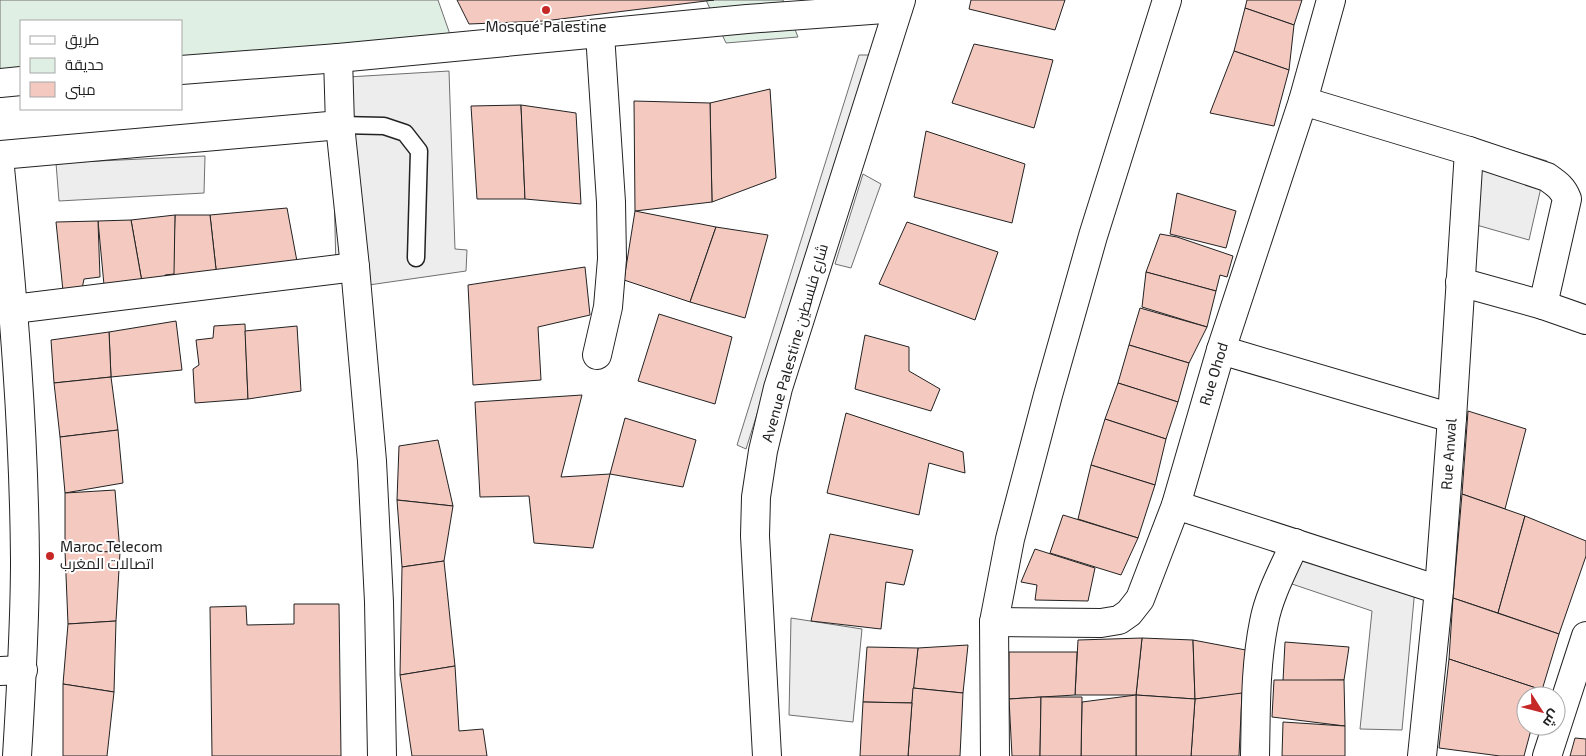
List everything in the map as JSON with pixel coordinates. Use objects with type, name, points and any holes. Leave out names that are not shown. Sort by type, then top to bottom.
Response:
[{"type":"street","points":[[995,756],[994,622],[1010,539],[1093,236],[1167,0]]},
{"type":"street","name":"Rue Ohod","points":[[994,622],[1101,623],[1118,620],[1129,613],[1140,599],[1176,505],[1220,350],[1304,101],[1331,0]]},
{"type":"street","points":[[182,70],[600,34],[900,4]]},
{"type":"street","name":"Avenue Palestine شارع فلسطين","points":[[767,756],[755,536],[756,497],[763,451],[778,388],[900,4]]},
{"type":"street","points":[[597,355],[608,307],[612,259],[611,202],[600,34]]},
{"type":"street","points":[[338,58],[340,125],[356,267],[372,461],[379,602],[382,756]]},
{"type":"street","points":[[0,83],[20,81]]},
{"type":"street","points":[[1304,101],[1470,151],[1547,177],[1563,190],[1567,199],[1543,305]]},
{"type":"street","points":[[0,155],[340,125]]},
{"type":"street","name":"Rue Anwal","points":[[1422,756],[1439,590],[1470,151]]},
{"type":"street","points":[[0,168],[14,309],[25,560],[11,670],[17,756]]},
{"type":"street","points":[[14,309],[356,267]]},
{"type":"street","points":[[1460,282],[1543,305],[1586,320]]},
{"type":"street","points":[[1220,350],[1452,418]]},
{"type":"street","points":[[1176,505],[1439,590]]},
{"type":"street","points":[[1256,756],[1257,686],[1264,620],[1295,543]]},
{"type":"street","points":[[1547,756],[1586,636]]},
{"type":"lane","points":[[340,125],[384,126],[405,133],[419,151],[416,258]]},
{"type":"green space","points":[[0,0],[438,0],[459,60],[182,79],[182,20],[20,20],[20,89],[0,91]]},
{"type":"green space","points":[[706,0],[783,0],[798,37],[726,43]]},
{"type":"shaded area","points":[[859,55],[870,55],[746,449],[737,445]]},
{"type":"shaded area","points":[[449,71],[455,249],[467,250],[466,271],[348,288],[336,267],[331,78]]},
{"type":"shaded area","points":[[1484,142],[1547,161],[1529,240],[1473,224]]},
{"type":"shaded area","points":[[205,156],[204,193],[59,201],[56,163]]},
{"type":"shaded area","points":[[863,174],[881,184],[851,268],[835,264]]},
{"type":"shaded area","points":[[1301,554],[1415,588],[1402,730],[1360,729],[1372,611],[1292,584]]},
{"type":"shaded area","points":[[791,618],[862,629],[853,722],[789,715]]},
{"type":"building","name":"Mosqué Palestine","points":[[457,0],[714,0],[544,21],[469,24]]},
{"type":"building","points":[[971,0],[1065,0],[1055,30],[969,9]]},
{"type":"building","points":[[1247,0],[1302,0],[1294,25],[1245,8]]},
{"type":"building","points":[[1245,8],[1294,25],[1289,70],[1234,51]]},
{"type":"building","points":[[974,44],[1053,60],[1034,128],[952,103]]},
{"type":"building","points":[[1234,51],[1289,70],[1274,126],[1210,113]]},
{"type":"building","points":[[770,89],[776,178],[712,202],[710,103]]},
{"type":"building","points":[[634,101],[710,103],[712,202],[635,211]]},
{"type":"building","points":[[521,105],[525,199],[477,199],[471,106]]},
{"type":"building","points":[[521,105],[576,113],[581,204],[525,199]]},
{"type":"building","points":[[926,131],[1025,164],[1012,223],[914,197]]},
{"type":"building","points":[[1177,193],[1236,211],[1226,248],[1170,234]]},
{"type":"building","points":[[287,208],[299,272],[217,278],[210,215]]},
{"type":"building","points":[[635,211],[716,227],[690,302],[624,280]]},
{"type":"building","points":[[175,215],[210,215],[217,278],[173,282]]},
{"type":"building","points":[[175,215],[174,274],[165,275],[164,285],[142,282],[131,220]]},
{"type":"building","points":[[131,220],[142,282],[104,285],[98,221]]},
{"type":"building","points":[[98,221],[100,277],[84,279],[82,289],[63,291],[56,222]]},
{"type":"building","points":[[907,222],[998,252],[975,320],[879,284]]},
{"type":"building","points":[[716,227],[768,235],[745,318],[690,302]]},
{"type":"building","points":[[1160,234],[1177,237],[1233,256],[1227,277],[1220,275],[1216,291],[1146,272]]},
{"type":"building","points":[[585,267],[590,315],[538,327],[541,380],[473,385],[468,285]]},
{"type":"building","points":[[1146,272],[1216,291],[1207,327],[1142,307]]},
{"type":"building","points":[[1140,308],[1207,327],[1189,363],[1129,345]]},
{"type":"building","points":[[659,314],[732,337],[715,404],[638,381]]},
{"type":"building","points":[[176,321],[182,370],[111,377],[109,332]]},
{"type":"building","points":[[245,324],[248,399],[195,403],[193,369],[199,365],[196,340],[213,338],[214,326]]},
{"type":"building","points":[[297,326],[301,391],[248,399],[245,331]]},
{"type":"building","points":[[109,332],[111,377],[54,383],[51,340]]},
{"type":"building","points":[[865,335],[909,347],[909,371],[940,389],[931,411],[855,389]]},
{"type":"building","points":[[1129,345],[1189,363],[1178,402],[1118,383]]},
{"type":"building","points":[[111,377],[118,430],[60,437],[54,383]]},
{"type":"building","points":[[1118,383],[1178,402],[1166,439],[1105,419]]},
{"type":"building","points":[[582,395],[561,477],[610,474],[593,548],[534,543],[529,496],[480,497],[475,402]]},
{"type":"building","points":[[1468,411],[1526,429],[1505,509],[1462,494]]},
{"type":"building","points":[[846,413],[963,452],[965,473],[929,463],[919,515],[827,493]]},
{"type":"building","points":[[625,418],[696,440],[683,487],[610,474]]},
{"type":"building","points":[[1105,419],[1166,439],[1155,485],[1091,465]]},
{"type":"building","points":[[118,430],[123,483],[65,493],[60,437]]},
{"type":"building","points":[[438,440],[453,506],[397,500],[399,446]]},
{"type":"building","points":[[1091,465],[1155,485],[1138,538],[1078,519]]},
{"type":"building","points":[[115,490],[120,552],[65,551],[65,493]]},
{"type":"building","points":[[1462,494],[1525,516],[1498,613],[1453,598]]},
{"type":"building","points":[[397,500],[453,506],[444,561],[402,567]]},
{"type":"building","points":[[1063,515],[1138,538],[1121,575],[1050,553]]},
{"type":"building","points":[[1525,516],[1586,541],[1586,556],[1559,634],[1498,613]]},
{"type":"building","points":[[830,534],[913,550],[904,585],[886,582],[881,629],[811,621]]},
{"type":"building","points":[[1035,549],[1095,568],[1088,601],[1035,600],[1037,585],[1021,582]]},
{"type":"building","points":[[65,551],[120,552],[116,621],[68,624]]},
{"type":"building","points":[[444,561],[455,666],[400,675],[402,567]]},
{"type":"building","points":[[1453,598],[1559,634],[1543,686],[1530,686],[1449,659]]},
{"type":"building","points":[[294,604],[339,604],[341,756],[212,756],[210,607],[246,606],[247,625],[294,624]]},
{"type":"building","points":[[116,621],[114,692],[63,684],[68,624]]},
{"type":"building","points":[[1142,638],[1193,640],[1195,699],[1136,695]]},
{"type":"building","points":[[1142,638],[1136,695],[1075,695],[1078,640]]},
{"type":"building","points":[[1193,640],[1251,651],[1249,693],[1195,699]]},
{"type":"building","points":[[1285,642],[1349,647],[1344,680],[1283,681]]},
{"type":"building","points":[[968,645],[963,693],[913,688],[918,648]]},
{"type":"building","points":[[867,647],[918,648],[912,703],[863,702]]},
{"type":"building","points":[[1009,652],[1077,652],[1075,695],[1009,699]]},
{"type":"building","points":[[1449,659],[1530,686],[1516,686],[1516,736],[1529,736],[1524,756],[1500,756],[1439,748]]},
{"type":"building","points":[[455,666],[459,731],[483,729],[487,756],[412,756],[400,675]]},
{"type":"building","points":[[1274,680],[1344,680],[1345,726],[1272,717]]},
{"type":"building","points":[[63,684],[114,692],[107,756],[63,756]]},
{"type":"building","points":[[913,688],[963,693],[960,756],[908,756]]},
{"type":"building","points":[[1242,693],[1239,756],[1191,756],[1195,699]]},
{"type":"building","points":[[1136,695],[1195,699],[1191,756],[1136,756]]},
{"type":"building","points":[[1136,695],[1136,756],[1081,756],[1082,702]]},
{"type":"building","points":[[1041,697],[1040,756],[1012,756],[1009,699]]},
{"type":"building","points":[[1041,697],[1082,697],[1081,756],[1040,756]]},
{"type":"building","points":[[863,702],[912,703],[908,756],[860,756]]},
{"type":"building","points":[[1283,722],[1345,726],[1345,756],[1282,756]]},
{"type":"building","points":[[1575,738],[1586,739],[1586,756],[1570,756]]},
{"type":"place","name":"Mosqué Palestine","points":[[546,10]]},
{"type":"place","name":"Maroc Telecom اتصالات المغرب","points":[[50,556]]}]
